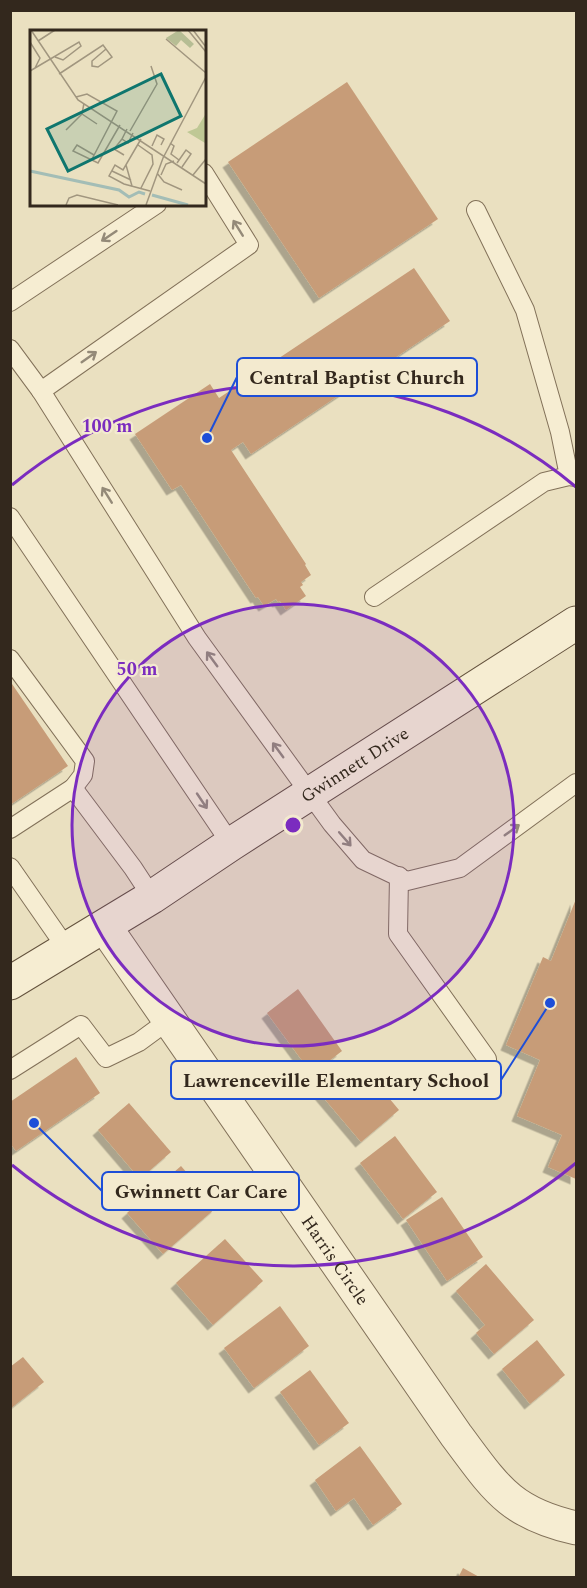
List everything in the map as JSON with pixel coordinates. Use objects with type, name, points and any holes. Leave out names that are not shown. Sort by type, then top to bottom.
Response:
[{"type":"street","name":"Gwinnett Drive","points":[[10,982],[105,927],[309,793],[576,623]]},
{"type":"street","name":"Harris Circle","points":[[105,927],[449,1425],[496,1488],[523,1510],[550,1522],[576,1528]]},
{"type":"lane","points":[[41,390],[249,245],[206,176]]},
{"type":"lane","points":[[10,302],[154,206]]},
{"type":"lane","points":[[374,597],[544,482],[573,477],[525,310],[476,210]]},
{"type":"lane","points":[[10,349],[41,390],[197,638],[332,824],[363,860],[407,881],[460,868],[576,783]]},
{"type":"lane","points":[[10,517],[231,844]]},
{"type":"lane","points":[[10,659],[85,761],[83,775],[73,788],[10,829]]},
{"type":"lane","points":[[73,788],[152,897]]},
{"type":"lane","points":[[10,867],[67,949]]},
{"type":"lane","points":[[399,876],[398,934],[487,1059]]},
{"type":"lane","points":[[10,1070],[81,1025],[106,1058],[139,1042],[169,1020]]},
{"type":"building","points":[[347,82],[438,219],[319,298],[228,162]]},
{"type":"building","points":[[414,268],[450,321],[251,454],[243,442],[231,450],[311,575],[301,582],[303,585],[300,587],[306,596],[286,610],[276,599],[264,606],[258,597],[256,598],[181,485],[172,490],[135,434],[210,384],[219,398]]},
{"type":"building","points":[[10,681],[68,766],[10,805]]},
{"type":"building","points":[[576,899],[576,1179],[548,1167],[562,1135],[517,1116],[540,1060],[506,1045],[543,957],[551,961]]},
{"type":"building","points":[[298,989],[342,1051],[312,1074],[267,1013]]},
{"type":"building","points":[[76,1057],[100,1093],[16,1151],[10,1143],[10,1102]]},
{"type":"building","points":[[346,1066],[365,1088],[374,1080],[399,1110],[361,1142],[317,1090]]},
{"type":"building","points":[[129,1103],[171,1152],[140,1179],[98,1130]]},
{"type":"building","points":[[395,1136],[437,1192],[403,1219],[360,1163]]},
{"type":"building","points":[[181,1166],[217,1207],[163,1254],[127,1213]]},
{"type":"building","points":[[442,1197],[483,1257],[447,1281],[406,1220]]},
{"type":"building","points":[[225,1239],[263,1281],[213,1325],[176,1283]]},
{"type":"building","points":[[486,1264],[534,1320],[494,1354],[476,1333],[485,1325],[456,1291]]},
{"type":"building","points":[[280,1306],[309,1346],[254,1388],[224,1348]]},
{"type":"building","points":[[537,1340],[565,1375],[530,1404],[502,1369]]},
{"type":"building","points":[[23,1357],[44,1382],[10,1409],[10,1367]]},
{"type":"building","points":[[310,1370],[349,1423],[319,1445],[280,1392]]},
{"type":"building","points":[[360,1446],[402,1504],[373,1525],[354,1498],[336,1511],[315,1480]]},
{"type":"building","points":[[463,1568],[481,1578],[458,1578]]},
{"type":"place","name":"Central Baptist Church","points":[[207,438]]},
{"type":"place","name":"Lawrenceville Elementary School","points":[[550,1003]]},
{"type":"place","name":"Gwinnett Car Care","points":[[34,1123]]}]
